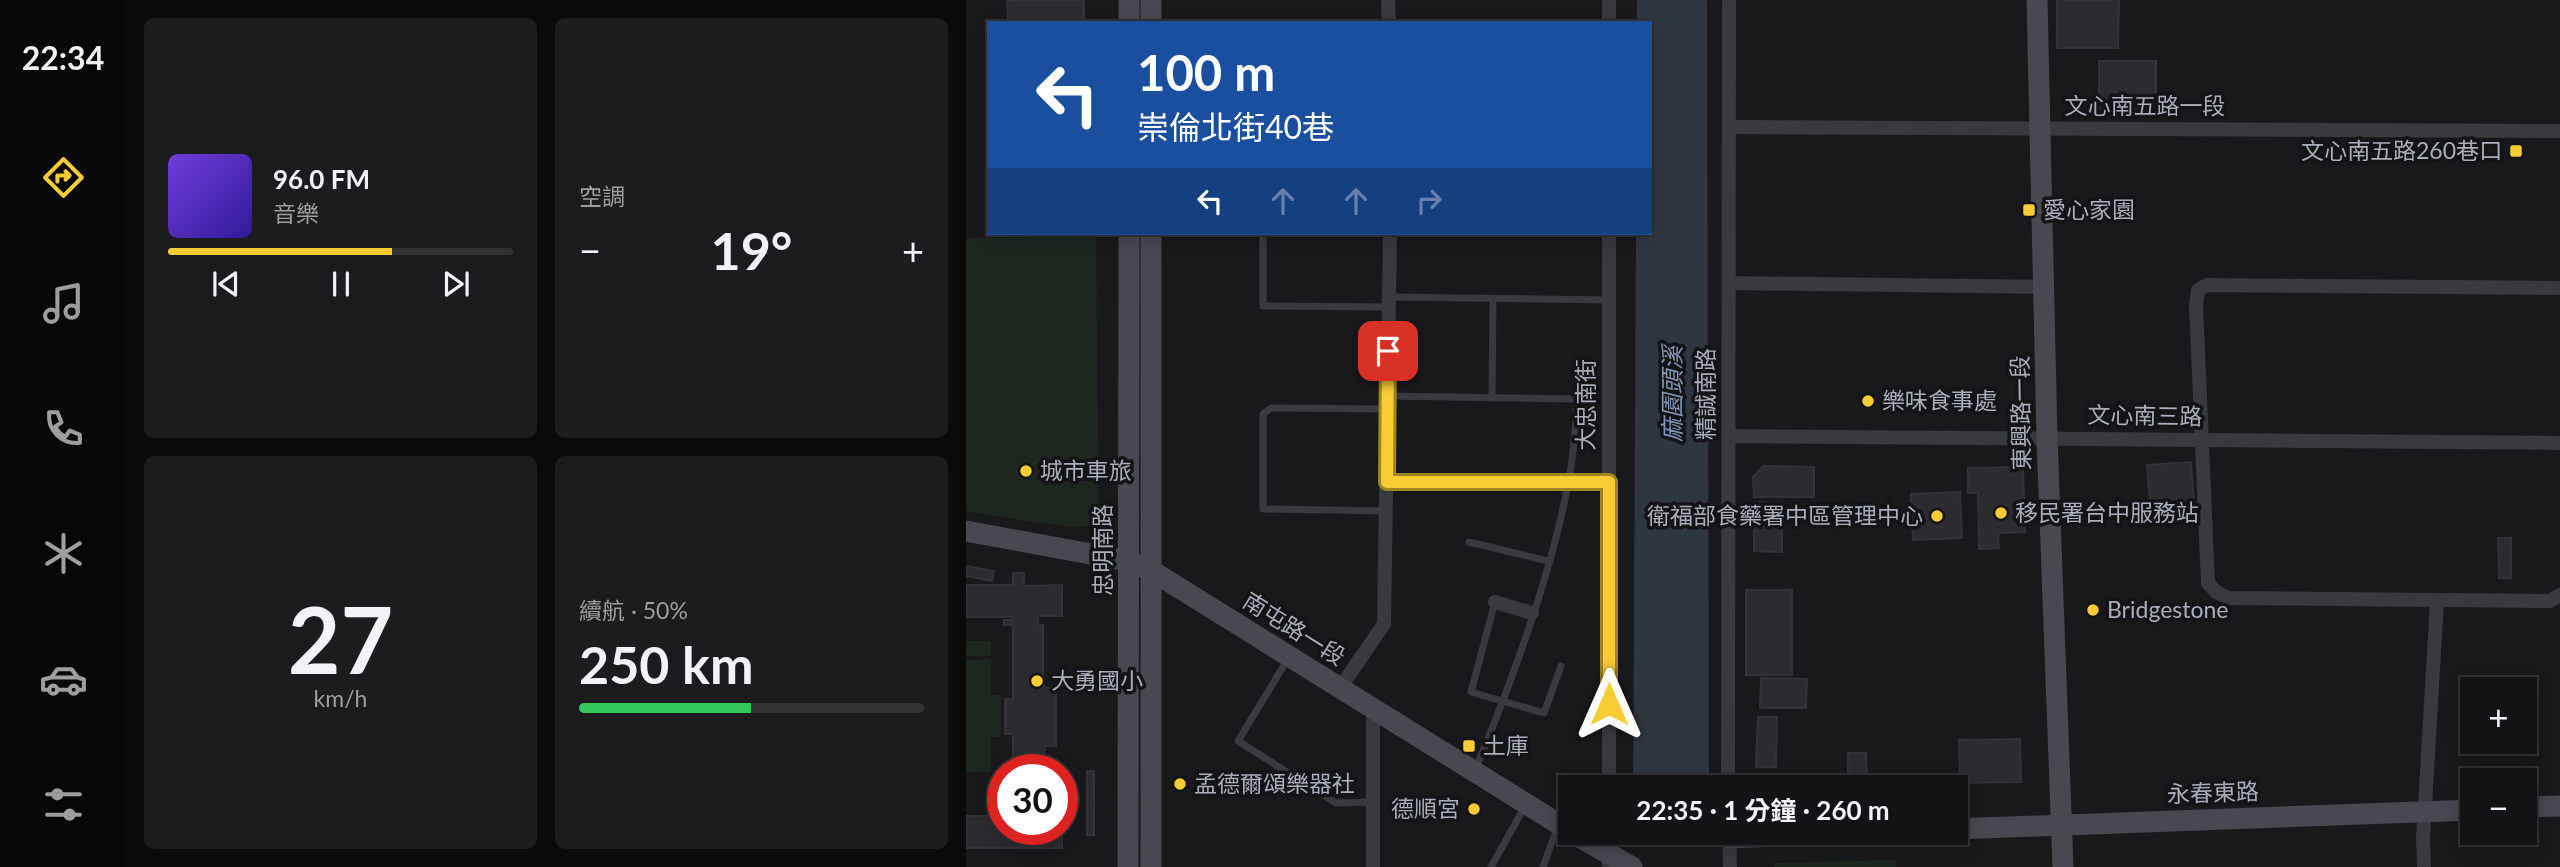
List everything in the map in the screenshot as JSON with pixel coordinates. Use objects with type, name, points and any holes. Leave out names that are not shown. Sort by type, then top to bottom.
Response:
[{"type":"main road","points":[[1129,0],[1129,21]]},
{"type":"main road","points":[[1151,0],[1151,21]]},
{"type":"main road","name":"東興路一段","points":[[2037,0],[2047,437],[2063,867]]},
{"type":"main road","name":"忠明南路","points":[[1128,867],[1129,235]]},
{"type":"main road","points":[[1151,235],[1152,867]]},
{"type":"main road","name":"南屯路一段","points":[[966,531],[1129,561],[1152,571],[1475,772],[1558,819]]},
{"type":"main road","points":[[2537,807],[2560,806]]},
{"type":"main road","name":"永春東路","points":[[1968,829],[2460,811]]},
{"type":"main road","name":"南屯路一段","points":[[1598,845],[1620,864]]},
{"type":"street","points":[[1388,0],[1389,21]]},
{"type":"street","points":[[1609,0],[1609,21]]},
{"type":"street","name":"精誠南路","points":[[1728,775],[1730,0]]},
{"type":"street","name":"文心南五路一段","points":[[1730,127],[2560,131]]},
{"type":"street","points":[[1340,688],[1384,624],[1390,235]]},
{"type":"street","name":"大忠南街","points":[[1609,235],[1609,775]]},
{"type":"street","points":[[1729,283],[2045,287]]},
{"type":"street","points":[[2560,288],[2207,285],[2198,290],[2196,305],[2208,583],[2216,592],[2229,598],[2437,601],[2550,601],[2560,594]]},
{"type":"street","name":"文心南三路","points":[[1729,436],[2560,443]]},
{"type":"street","points":[[2424,867],[2437,601]]},
{"type":"street","points":[[1495,602],[1532,613]]},
{"type":"street","points":[[1373,707],[1373,867]]},
{"type":"street","points":[[1727,845],[1730,867]]},
{"type":"lane","points":[[1263,235],[1263,306],[1493,299],[1609,300]]},
{"type":"lane","points":[[1492,398],[1493,299]]},
{"type":"lane","points":[[1387,511],[1264,509],[1264,414],[1271,408],[1388,402],[1492,398],[1578,399],[1569,483],[1548,561],[1504,701],[1475,772]]},
{"type":"lane","points":[[1387,482],[1609,482]]},
{"type":"lane","points":[[1469,542],[1548,561]]},
{"type":"lane","points":[[1495,602],[1471,692],[1544,713],[1561,666]]},
{"type":"lane","points":[[1289,657],[1238,741],[1336,803],[1373,802]]},
{"type":"lane","points":[[1491,867],[1527,803]]},
{"type":"lane","points":[[1543,867],[1570,845]]},
{"type":"shaded area","points":[[1096,236],[1099,517],[1095,526],[1067,527],[966,511],[966,238]]},
{"type":"shaded area","points":[[966,641],[991,641],[991,656],[966,656]]},
{"type":"shaded area","points":[[991,659],[991,695],[1001,695],[1001,737],[991,737],[987,772],[966,772],[966,660]]},
{"type":"shaded area","points":[[1896,860],[1896,867],[1774,867],[1774,863]]},
{"type":"water","name":"麻園頭溪","points":[[1637,0],[1707,0],[1709,775],[1633,775],[1636,235],[1652,235],[1652,21],[1637,21]]},
{"type":"pier","points":[[1630,845],[1712,845],[1711,867],[1630,867]]},
{"type":"building","points":[[1007,0],[1084,0],[1084,21],[1008,21]]},
{"type":"building","points":[[2057,0],[2119,0],[2118,48],[2057,48]]},
{"type":"building","points":[[2099,61],[2156,61],[2156,110],[2099,110]]},
{"type":"building","points":[[2191,462],[2194,503],[2182,503],[2182,499],[2150,502],[2147,465]]},
{"type":"building","points":[[1763,466],[1814,467],[1814,497],[1754,497],[1753,477]]},
{"type":"building","name":"移民署台中服務站","points":[[2023,467],[2025,532],[1998,533],[1999,548],[1979,549],[1978,493],[1968,493],[1968,468]]},
{"type":"building","name":"衛福部食藥署中區管理中心","points":[[1960,492],[1962,538],[1913,540],[1911,494]]},
{"type":"building","points":[[1754,502],[1782,503],[1782,552],[1754,551]]},
{"type":"building","points":[[2498,538],[2511,538],[2511,578],[2499,578]]},
{"type":"building","points":[[966,566],[994,571],[992,581],[966,576]]},
{"type":"building","points":[[1013,573],[1024,573],[1024,586],[1062,585],[1062,616],[1038,616],[1038,625],[1043,625],[1043,684],[1045,688],[1056,688],[1056,746],[1045,746],[1044,754],[1013,754],[1013,734],[1005,734],[1005,699],[1013,699],[1013,625],[1004,625],[1004,620],[1013,620],[1013,617],[966,617],[966,585],[1013,585]]},
{"type":"building","points":[[1746,590],[1792,590],[1792,675],[1746,675]]},
{"type":"building","points":[[1761,678],[1807,679],[1806,708],[1760,708]]},
{"type":"building","points":[[1758,717],[1777,717],[1776,767],[1756,767]]},
{"type":"building","points":[[2020,739],[2021,782],[1968,783],[1968,775],[1960,775],[1959,740]]},
{"type":"building","points":[[1848,753],[1866,753],[1867,775],[1848,775]]},
{"type":"building","points":[[1087,771],[1094,771],[1094,835],[1087,835]]},
{"type":"building","points":[[966,816],[987,816],[987,845],[1062,845],[1062,848],[966,848]]},
{"type":"place","name":"文心南五路260巷口","points":[[2516,151]]},
{"type":"place","name":"愛心家園","points":[[2029,210]]},
{"type":"place","name":"樂味食事處","points":[[1868,401]]},
{"type":"place","name":"城市車旅","points":[[1026,471]]},
{"type":"place","name":"移民署台中服務站","points":[[2001,513]]},
{"type":"place","name":"衛福部食藥署中區管理中心","points":[[1937,516]]},
{"type":"place","name":"Bridgestone","points":[[2093,610]]},
{"type":"place","name":"大勇國小","points":[[1037,681]]},
{"type":"place","name":"土庫","points":[[1469,746]]},
{"type":"place","name":"孟德爾頌樂器社","points":[[1180,784]]},
{"type":"place","name":"德順宮","points":[[1474,809]]},
{"type":"route","points":[[1388,351],[1387,482],[1609,482],[1609,704]]}]
